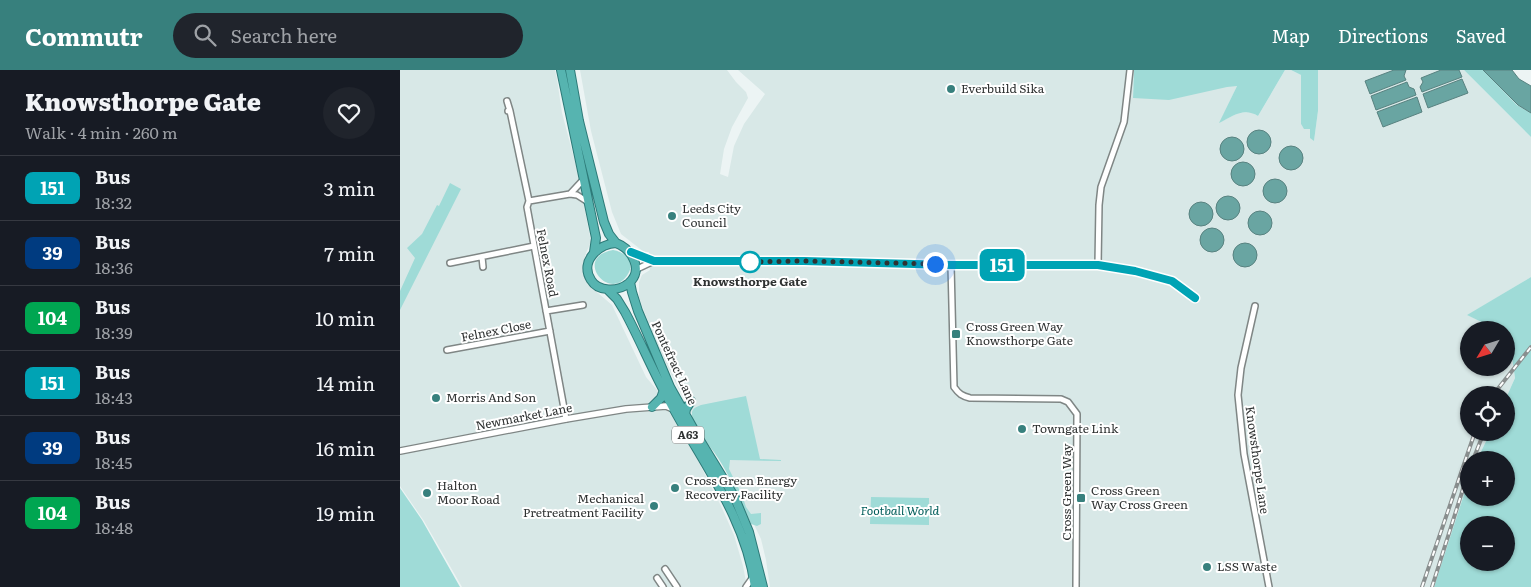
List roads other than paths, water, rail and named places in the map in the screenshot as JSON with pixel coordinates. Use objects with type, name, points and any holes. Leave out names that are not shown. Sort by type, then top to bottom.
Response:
[{"type":"highway","name":"A63","points":[[562,70],[596,238],[594,252],[588,262],[588,274],[591,281],[597,286],[608,290]]},
{"type":"highway","points":[[570,70],[579,121],[604,222],[609,234],[616,243],[631,252],[635,260],[635,270],[630,282],[624,286],[608,290]]},
{"type":"highway","points":[[594,252],[605,245],[616,243]]},
{"type":"highway","name":"Pontefract Lane","points":[[630,282],[649,341],[670,387],[734,496],[749,532],[763,587]]},
{"type":"highway","name":"Pontefract Lane","points":[[608,290],[617,299],[625,312],[674,410],[728,503],[739,527],[754,576],[755,587]]},
{"type":"highway","points":[[652,407],[661,398],[664,390]]},
{"type":"highway","points":[[685,414],[691,401]]},
{"type":"highway","points":[[749,532],[758,528]]},
{"type":"street","points":[[1098,265],[1101,187],[1124,122],[1130,70]]},
{"type":"street","name":"Felnex Road","points":[[507,101],[529,201],[527,207],[566,419]]},
{"type":"street","points":[[570,194],[584,179]]},
{"type":"street","points":[[529,201],[570,194],[577,195],[589,202]]},
{"type":"street","points":[[450,263],[534,246]]},
{"type":"street","points":[[631,252],[654,261],[1098,265],[1135,271],[1172,281],[1195,298]]},
{"type":"street","points":[[482,257],[483,267]]},
{"type":"street","points":[[635,270],[654,261]]},
{"type":"street","name":"Cross Green Way","points":[[951,265],[954,387],[958,392],[962,396],[970,398],[1061,399],[1068,402],[1077,414],[1076,587]]},
{"type":"street","points":[[546,311],[583,304]]},
{"type":"street","name":"Knowsthorpe Lane","points":[[1254,306],[1241,368],[1238,395],[1244,454],[1269,587]]},
{"type":"street","name":"Felnex Close","points":[[446,350],[550,331]]},
{"type":"street","name":"Newmarket Lane","points":[[400,451],[626,409],[666,406],[674,410]]},
{"type":"street","points":[[665,569],[677,587]]},
{"type":"street","points":[[746,587],[754,576]]},
{"type":"street","points":[[657,578],[663,587]]},
{"type":"railway","points":[[1500,386],[1531,347]]},
{"type":"railway","points":[[1422,587],[1472,441]]},
{"type":"railway","points":[[1477,451],[1480,441]]},
{"type":"railway","points":[[1432,587],[1460,498]]},
{"type":"place","name":"Everbuild Sika","points":[[951,89]]},
{"type":"place","name":"Leeds City Council","points":[[672,216]]},
{"type":"place","name":"Knowsthorpe Gate","points":[[750,262]]},
{"type":"place","name":"Cross Green Way Knowsthorpe Gate","points":[[956,334]]},
{"type":"place","name":"Morris And Son","points":[[436,398]]},
{"type":"place","name":"Towngate Link","points":[[1022,429]]},
{"type":"place","name":"Cross Green Energy Recovery Facility","points":[[675,488]]},
{"type":"place","name":"Halton Moor Road","points":[[427,493]]},
{"type":"place","name":"Cross Green Way Cross Green","points":[[1081,498]]},
{"type":"place","name":"Mechanical Pretreatment Facility","points":[[654,506]]},
{"type":"place","name":"LSS Waste","points":[[1207,567]]},
{"type":"park label","name":"Football World","points":[[900,511]]}]
